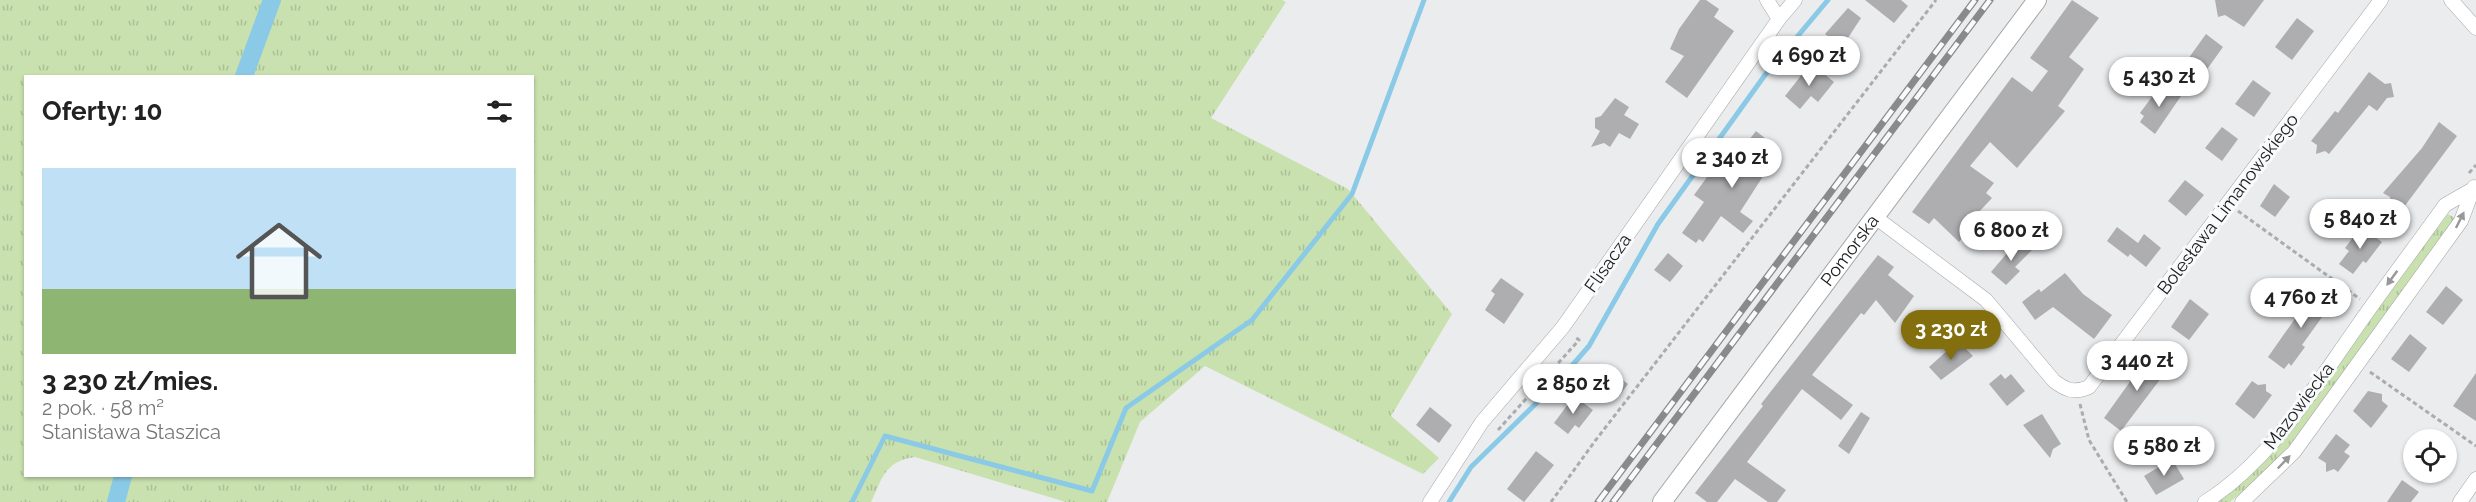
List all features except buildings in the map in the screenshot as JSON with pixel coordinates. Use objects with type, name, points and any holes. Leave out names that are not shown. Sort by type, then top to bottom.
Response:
[{"type":"street","points":[[1767,0],[1779,19]]},
{"type":"street","name":"Flisacza","points":[[1430,502],[1482,422],[1563,327],[1779,19],[1795,0]]},
{"type":"street","name":"Pomorska","points":[[1662,502],[2037,0]]},
{"type":"street","name":"Bolesława Limanowskiego","points":[[1875,218],[1986,300],[2054,381],[2065,390],[2078,392],[2090,387],[2381,0]]},
{"type":"street","points":[[2451,0],[2476,28]]},
{"type":"street","name":"Mazowiecka","points":[[2205,502],[2226,488],[2265,451],[2310,393],[2445,205],[2474,187]]},
{"type":"street","name":"Mazowiecka","points":[[2242,502],[2294,452],[2461,222],[2474,187]]},
{"type":"street","points":[[2460,502],[2476,479]]},
{"type":"path","points":[[1551,502],[1602,432],[1936,0]]},
{"type":"path","points":[[2228,204],[2371,306]]},
{"type":"path","points":[[1493,434],[1580,340],[1563,327]]},
{"type":"path","points":[[2376,376],[2476,446]]},
{"type":"path","points":[[2082,408],[2089,440],[2127,502]]},
{"type":"green space","points":[[0,0],[1282,0],[1286,2],[1211,118],[1348,189],[1452,314],[1391,416],[1439,458],[1423,474],[1205,366],[1140,422],[1107,502],[1066,502],[915,457],[891,466],[882,478],[871,502],[0,502]]},
{"type":"green space","points":[[2448,214],[2455,218],[2299,434],[2274,464],[2230,502],[2212,502],[2225,494],[2370,317]]},
{"type":"waterway","points":[[244,75],[272,0]]},
{"type":"waterway","points":[[852,502],[885,436],[1092,491],[1126,408],[1252,320],[1352,194],[1424,0]]},
{"type":"waterway","points":[[1449,502],[1471,467],[1557,383],[1589,346],[1658,224],[1765,75],[1828,0]]},
{"type":"waterway","points":[[116,502],[123,477]]},
{"type":"railway","points":[[1598,502],[1975,0]]},
{"type":"railway","points":[[1613,502],[1990,0]]}]
